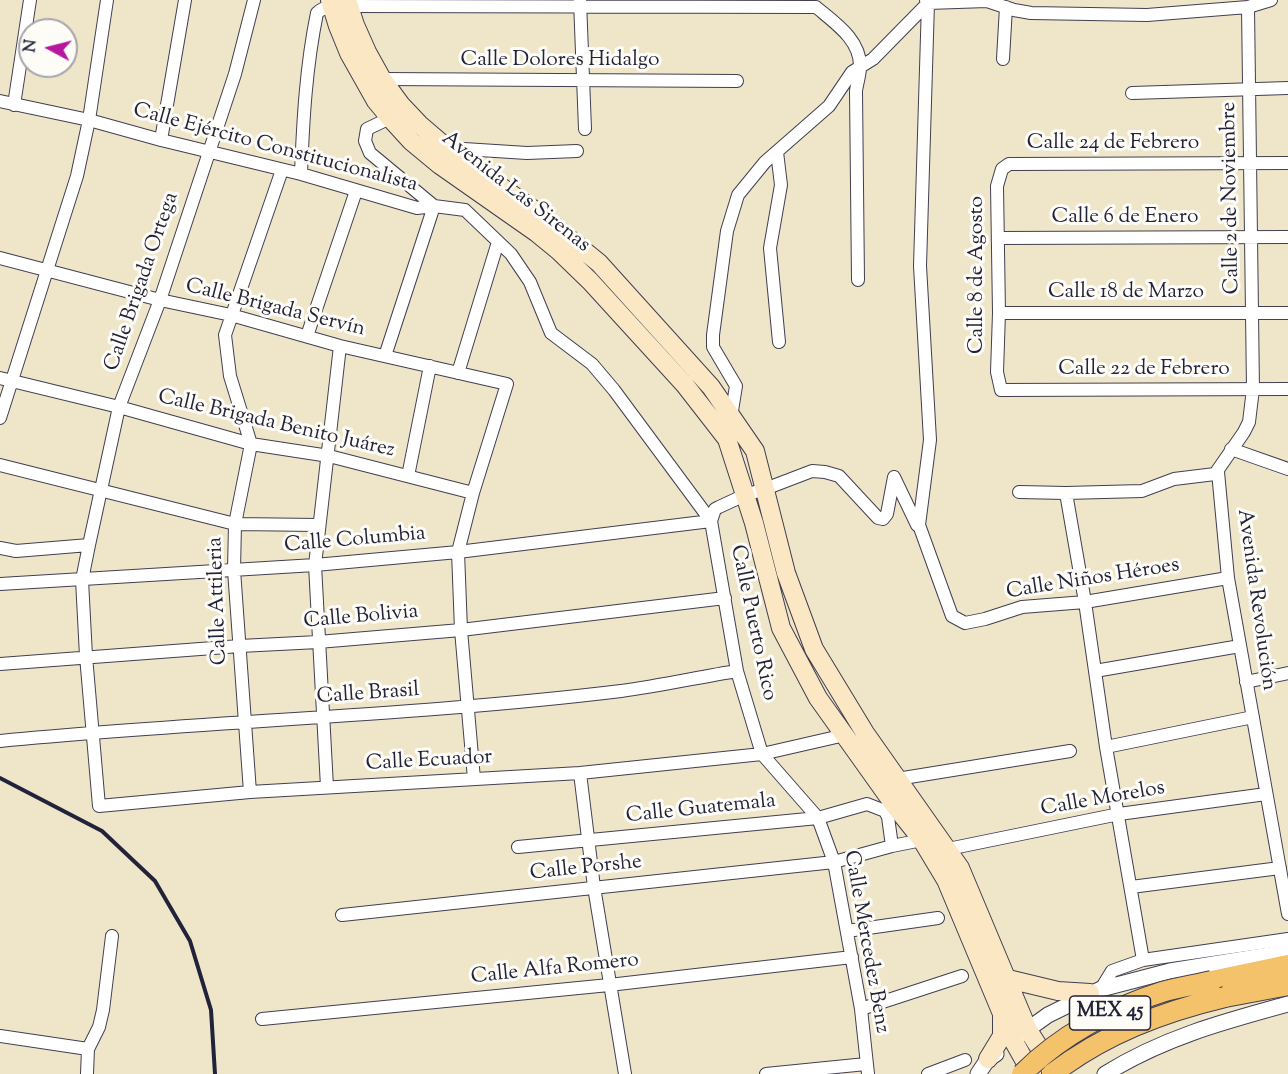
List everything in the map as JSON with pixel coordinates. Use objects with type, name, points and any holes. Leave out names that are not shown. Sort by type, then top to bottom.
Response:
[{"type":"main road","name":"Avenida Las Sirenas","points":[[339,3],[382,79],[413,118],[447,148],[534,210],[598,263],[711,387],[755,451],[786,573],[814,649],[865,734],[960,868],[1008,980],[1021,1035]]},
{"type":"main road","name":"Avenida Las Sirenas","points":[[339,3],[345,44],[363,80],[390,118],[411,141],[440,165],[559,251],[590,281],[685,385],[727,439],[745,495],[781,628],[818,698],[845,735],[890,808],[922,840],[946,880],[996,996]]},
{"type":"main road","name":"MEX 45","points":[[1022,1074],[1072,1035],[1129,1004],[1163,992],[1288,965]]},
{"type":"main road","points":[[1008,980],[1038,987],[1096,991]]},
{"type":"main road","name":"MEX 45","points":[[1052,1074],[1098,1042],[1172,1011],[1225,997],[1288,985]]},
{"type":"main road","points":[[996,996],[1021,1035],[1032,1074]]},
{"type":"main road","points":[[983,1067],[1002,1036],[1003,1020],[996,996]]},
{"type":"main road","points":[[1021,1035],[1042,1052],[1062,1074]]},
{"type":"street","points":[[14,105],[30,0]]},
{"type":"street","points":[[0,418],[5,379],[45,272],[77,176],[89,120],[107,0]]},
{"type":"street","points":[[161,141],[185,0]]},
{"type":"street","name":"Calle Brigada Ortega","points":[[99,806],[82,580],[119,407],[160,300],[207,152],[235,74],[255,0]]},
{"type":"street","points":[[731,417],[736,386],[713,347],[728,231],[738,195],[765,162],[829,106],[852,72],[873,59],[898,35],[927,1],[987,1],[1031,13],[1147,15],[1248,7],[1271,0]]},
{"type":"street","points":[[919,525],[930,440],[920,266],[927,1]]},
{"type":"street","points":[[301,174],[304,97],[317,13],[321,9],[339,3],[819,3],[845,32],[858,51],[860,67],[856,91],[858,280]]},
{"type":"street","points":[[580,4],[585,129]]},
{"type":"street","points":[[1003,59],[1006,7]]},
{"type":"street","name":"Calle 2 de Noviembre","points":[[1215,474],[1249,422],[1253,389],[1251,88],[1248,7]]},
{"type":"street","name":"Calle Dolores Hidalgo","points":[[382,79],[737,81]]},
{"type":"street","points":[[1132,93],[1288,88]]},
{"type":"street","name":"Calle Ejército Constitucionalista","points":[[0,101],[89,120],[161,141],[301,174],[417,208],[434,206],[465,210],[511,254],[530,282],[551,333],[592,364],[711,521]]},
{"type":"street","points":[[385,357],[434,206],[370,153],[365,141],[367,129],[390,118]]},
{"type":"street","points":[[447,148],[527,153],[577,151]]},
{"type":"street","points":[[777,152],[781,185],[770,248],[779,342]]},
{"type":"street","name":"Calle 24 de Febrero","points":[[1009,164],[1288,163]]},
{"type":"street","name":"Calle 8 de Agosto","points":[[1001,390],[997,372],[999,238],[997,186],[1002,169],[1009,164]]},
{"type":"street","name":"Calle Attileria","points":[[250,792],[234,570],[236,524],[251,444],[230,376],[225,334],[282,170]]},
{"type":"street","points":[[308,336],[356,191]]},
{"type":"street","name":"Calle 6 de Enero","points":[[999,238],[1288,237]]},
{"type":"street","points":[[459,373],[498,242]]},
{"type":"street","name":"Calle Brigada Servín","points":[[0,258],[45,272],[231,315],[340,346],[507,384],[474,493]]},
{"type":"street","name":"Calle 18 de Marzo","points":[[999,313],[1288,313]]},
{"type":"street","points":[[327,787],[315,565],[340,346]]},
{"type":"street","points":[[408,476],[430,366]]},
{"type":"street","name":"Calle Brigada Benito Juárez","points":[[5,379],[119,407],[251,444],[329,456],[474,493]]},
{"type":"street","name":"Calle 22 de Febrero","points":[[1001,390],[1288,388]]},
{"type":"street","points":[[1231,449],[1288,469]]},
{"type":"street","points":[[0,465],[236,524],[319,525]]},
{"type":"street","points":[[711,521],[715,509],[745,495],[812,471],[839,476],[878,518],[883,519],[887,514],[894,477],[919,525]]},
{"type":"street","name":"Avenida Revolución","points":[[1215,474],[1218,471],[1228,578],[1288,914]]},
{"type":"street","points":[[1019,492],[1142,491],[1174,479],[1215,474]]},
{"type":"street","points":[[474,493],[458,552],[461,630],[474,778]]},
{"type":"street","points":[[1066,493],[1085,602],[1106,747],[1143,960]]},
{"type":"street","name":"Calle Columbia","points":[[0,584],[315,565],[458,552],[711,521]]},
{"type":"street","name":"Calle Puerto Rico","points":[[711,521],[737,671],[762,754],[818,818]]},
{"type":"street","name":"Calle Niños Héroes","points":[[919,525],[951,616],[965,623],[1022,607],[1085,602],[1228,578]]},
{"type":"street","points":[[0,548],[16,551],[89,545]]},
{"type":"street","name":"Calle Bolivia","points":[[0,664],[461,630],[724,598]]},
{"type":"street","points":[[1095,671],[1240,646]]},
{"type":"street","name":"Calle Brasil","points":[[0,741],[94,732],[468,707],[624,690],[737,671]]},
{"type":"street","points":[[1246,682],[1288,673]]},
{"type":"street","points":[[1106,747],[1253,717]]},
{"type":"street","name":"Calle Ecuador","points":[[99,806],[250,792],[580,773],[762,754],[845,735]]},
{"type":"street","points":[[897,779],[1070,751]]},
{"type":"street","points":[[580,773],[594,887],[625,1074]]},
{"type":"street","name":"Calle Morelos","points":[[948,849],[1119,814],[1266,794]]},
{"type":"street","name":"Calle Guatemala","points":[[518,847],[818,818],[867,804],[890,808]]},
{"type":"street","points":[[890,808],[888,817],[892,846]]},
{"type":"street","name":"Calle Mercedez Benz","points":[[818,818],[834,862],[861,1008],[867,1069]]},
{"type":"street","name":"Calle Porshe","points":[[342,915],[834,862],[922,840]]},
{"type":"street","points":[[1131,886],[1280,867]]},
{"type":"street","points":[[847,931],[938,918]]},
{"type":"street","points":[[87,1074],[88,1049],[99,1027],[103,1010],[112,936]]},
{"type":"street","points":[[1096,991],[1112,971],[1143,960],[1288,939]]},
{"type":"street","points":[[983,1067],[1048,1015],[1096,991],[1170,971],[1288,952]]},
{"type":"street","name":"Calle Alfa Romero","points":[[262,1019],[609,985],[852,957]]},
{"type":"street","points":[[861,1008],[962,976]]},
{"type":"street","points":[[1104,1074],[1133,1057],[1174,1038],[1288,1004]]},
{"type":"street","points":[[0,1036],[88,1049]]},
{"type":"street","points":[[928,1074],[965,1060]]},
{"type":"street","points":[[766,1074],[867,1069]]},
{"type":"railway","points":[[0,778],[102,831],[155,881],[190,941],[211,1010],[215,1074]]}]
